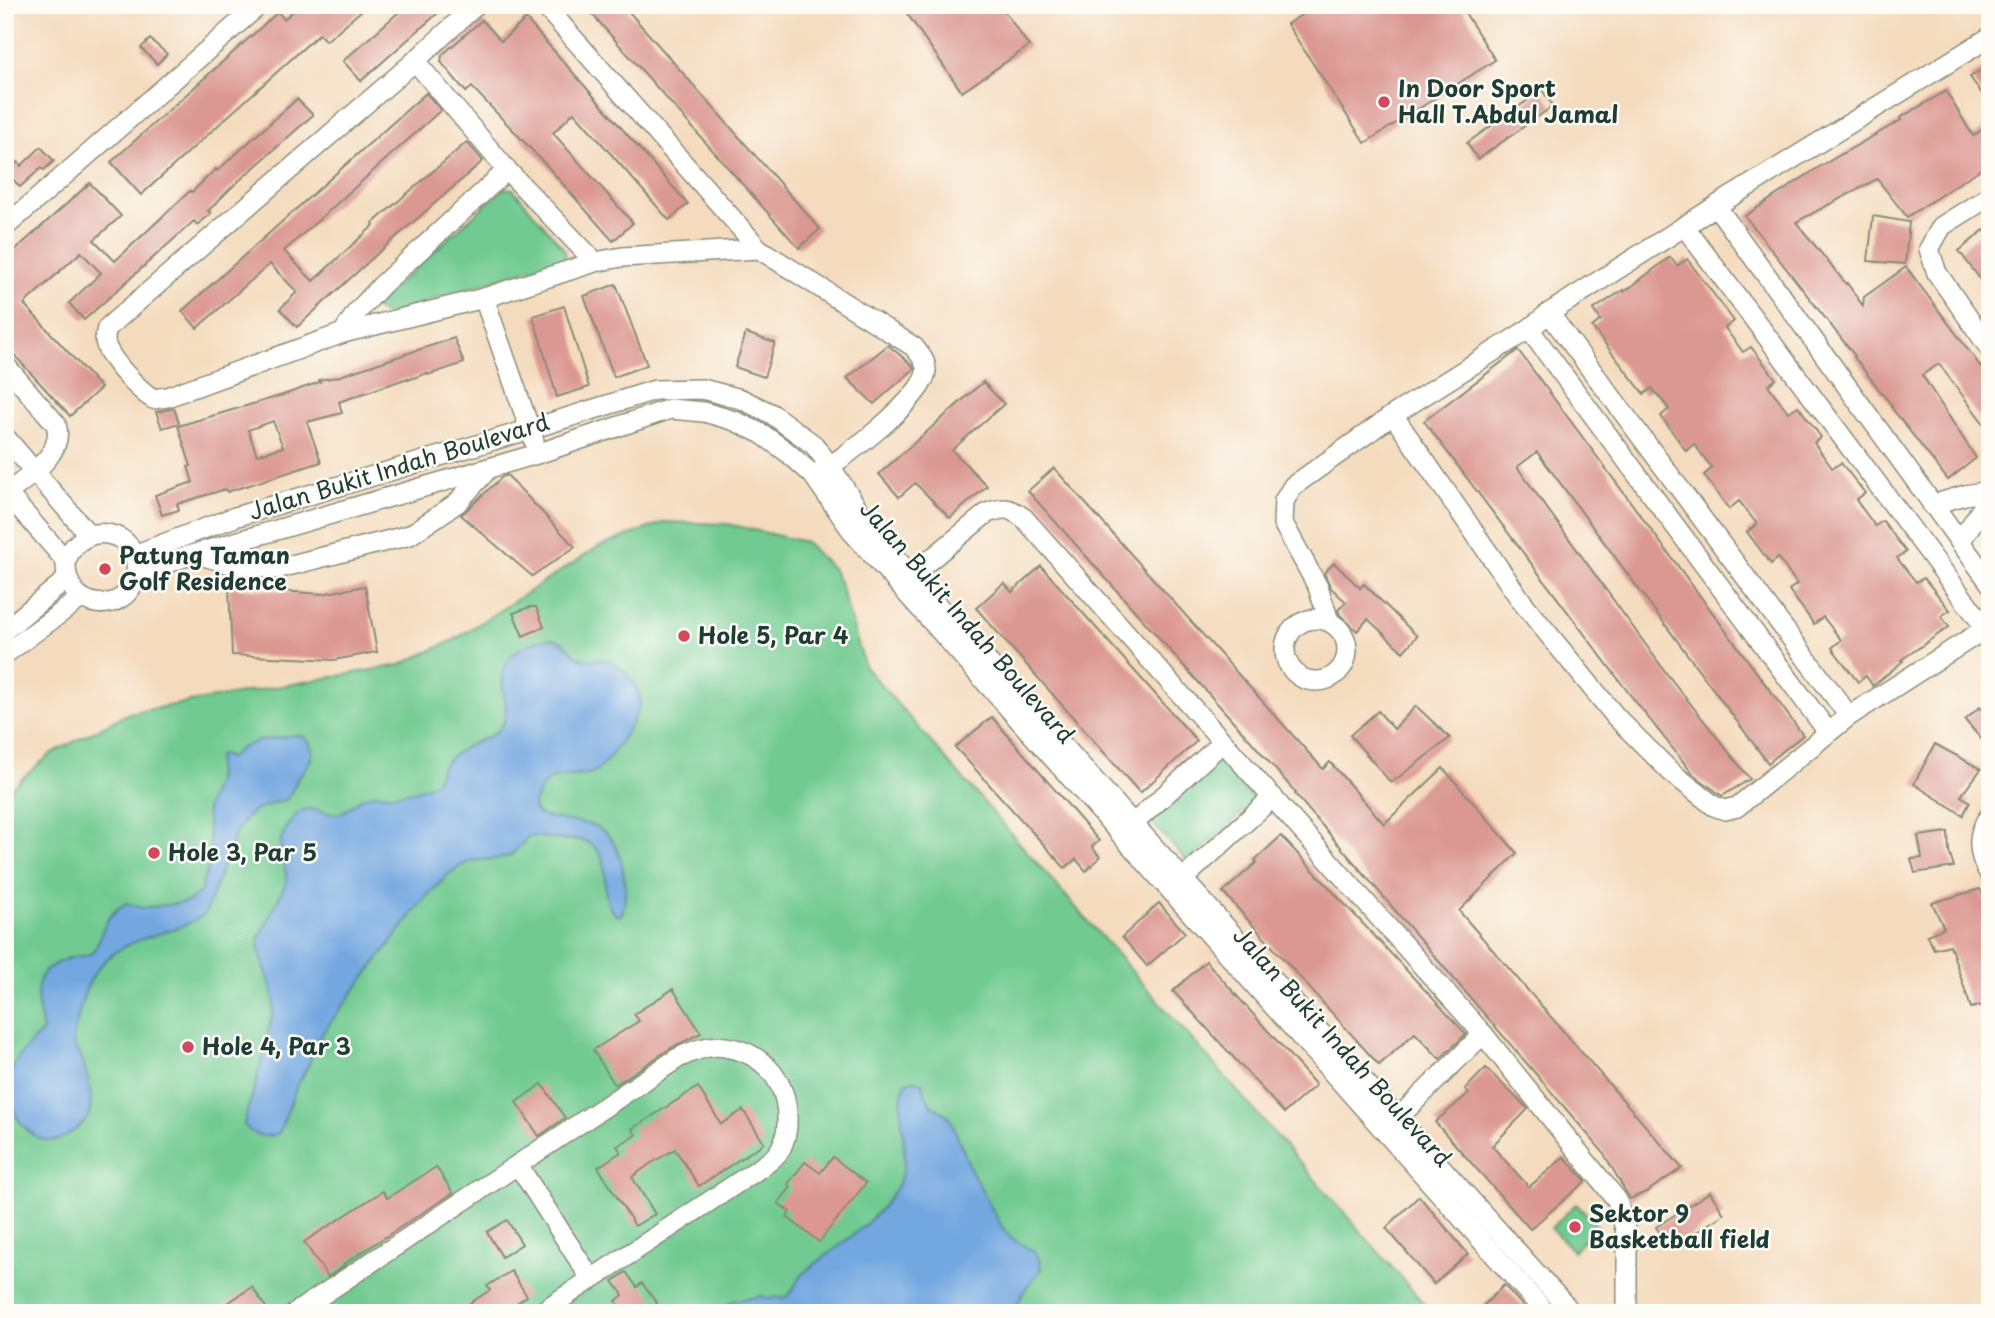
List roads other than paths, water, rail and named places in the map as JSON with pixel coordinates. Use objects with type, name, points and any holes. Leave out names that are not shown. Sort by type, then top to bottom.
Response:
[{"type":"street","points":[[5,227],[259,5]]},
{"type":"street","points":[[475,5],[415,61],[107,328],[104,340],[111,355],[141,391],[153,399],[167,397],[344,333],[484,298],[595,262],[622,257],[759,249]]},
{"type":"street","points":[[544,5],[759,249],[914,347],[925,361],[924,379],[915,394],[872,434],[822,470]]},
{"type":"street","points":[[1329,621],[1318,587],[1283,523],[1284,501],[1293,486],[1393,415],[1684,226],[1990,37]]},
{"type":"street","points":[[415,61],[507,170],[595,262]]},
{"type":"street","points":[[344,333],[356,313],[382,285],[507,170]]},
{"type":"street","points":[[1990,196],[1942,226],[1929,248],[1937,273],[1990,349]]},
{"type":"street","points":[[1716,206],[1990,583]]},
{"type":"street","points":[[1393,415],[1523,603],[1616,717],[1671,772],[1714,806],[1725,810],[1737,807],[1849,716],[1988,631],[1684,226]]},
{"type":"street","points":[[484,298],[531,429],[537,454]]},
{"type":"street","points":[[1549,313],[1849,716]]},
{"type":"street","points":[[1529,329],[1828,732]]},
{"type":"street","points":[[5,365],[56,424],[59,433],[47,458],[6,493],[67,570],[74,591],[81,598],[90,602],[110,603],[127,593],[135,565],[129,546],[120,538],[100,533],[89,535],[74,545],[67,570],[5,630]]},
{"type":"street","points":[[135,565],[235,517],[655,390],[702,390],[741,399],[772,414],[814,445],[822,470],[871,529],[905,581],[1390,1125],[1572,1313]]},
{"type":"street","name":"Jalan Bukit Indah Boulevard","points":[[135,565],[167,564],[537,454],[670,409],[704,412],[735,421],[822,470]]},
{"type":"street","points":[[5,437],[89,535]]},
{"type":"street","points":[[195,554],[232,564],[276,569],[410,535],[457,503],[489,468]]},
{"type":"street","points":[[1933,505],[1990,494]]},
{"type":"street","points":[[1960,542],[1990,494]]},
{"type":"street","points":[[905,581],[986,513],[1000,508],[1010,509],[1024,517],[1483,1034],[1616,1200],[1628,1236],[1627,1313]]},
{"type":"street","points":[[5,654],[81,598]]},
{"type":"street","points":[[1127,830],[1223,742]]},
{"type":"street","points":[[1176,885],[1273,797]]},
{"type":"street","points":[[1990,815],[1982,828],[1980,854],[1990,875]]},
{"type":"street","points":[[1390,1125],[1483,1034]]},
{"type":"street","points":[[295,1313],[678,1058],[700,1048],[723,1046],[747,1052],[767,1066],[781,1085],[788,1107],[787,1131],[778,1153],[760,1168],[540,1313]]},
{"type":"street","name":"Jalan Bukit Indah Boulevard","points":[[1390,1125],[1546,1313]]},
{"type":"street","points":[[518,1165],[591,1279]]},
{"type":"water","points":[[551,638],[562,642],[581,658],[612,662],[630,678],[639,695],[639,708],[629,728],[600,768],[589,774],[556,777],[547,781],[538,794],[533,809],[539,815],[593,826],[611,839],[618,851],[624,874],[625,898],[622,914],[618,916],[610,908],[602,857],[584,841],[529,836],[511,855],[471,861],[460,866],[424,899],[321,1035],[279,1133],[265,1136],[251,1132],[244,1125],[265,1051],[274,1006],[274,996],[259,949],[259,938],[286,883],[280,846],[288,825],[304,810],[340,813],[367,796],[410,792],[435,782],[442,767],[451,757],[491,736],[500,728],[506,710],[502,681],[507,661],[524,647]]},
{"type":"water","points":[[296,735],[304,737],[310,743],[310,762],[287,799],[257,809],[241,825],[235,834],[205,914],[179,927],[124,947],[95,972],[81,1004],[73,1040],[90,1088],[88,1117],[76,1129],[58,1140],[39,1138],[31,1133],[13,1109],[9,1088],[10,1075],[16,1063],[43,1031],[37,998],[40,979],[54,965],[93,953],[108,919],[127,903],[142,908],[174,904],[190,901],[200,892],[211,857],[206,808],[216,782],[218,756],[229,758],[241,748],[257,741]]},
{"type":"water","points":[[908,1081],[923,1084],[931,1105],[949,1116],[971,1170],[1001,1226],[1012,1239],[1035,1252],[1039,1259],[1041,1270],[1027,1286],[1017,1305],[1009,1313],[718,1313],[732,1301],[762,1296],[770,1299],[786,1297],[806,1271],[878,1212],[898,1183],[904,1166],[902,1098]]},
{"type":"place","name":"In Door Sport Hall T.Abdul Jamal","points":[[1384,102]]},
{"type":"place","name":"Patung Taman Golf Residence","points":[[105,569]]},
{"type":"place","name":"Hole 5, Par 4","points":[[684,636]]},
{"type":"place","name":"Hole 3, Par 5","points":[[154,853]]},
{"type":"place","name":"Hole 4, Par 3","points":[[188,1047]]},
{"type":"place","name":"Sektor 9 Basketball field","points":[[1575,1227]]}]
